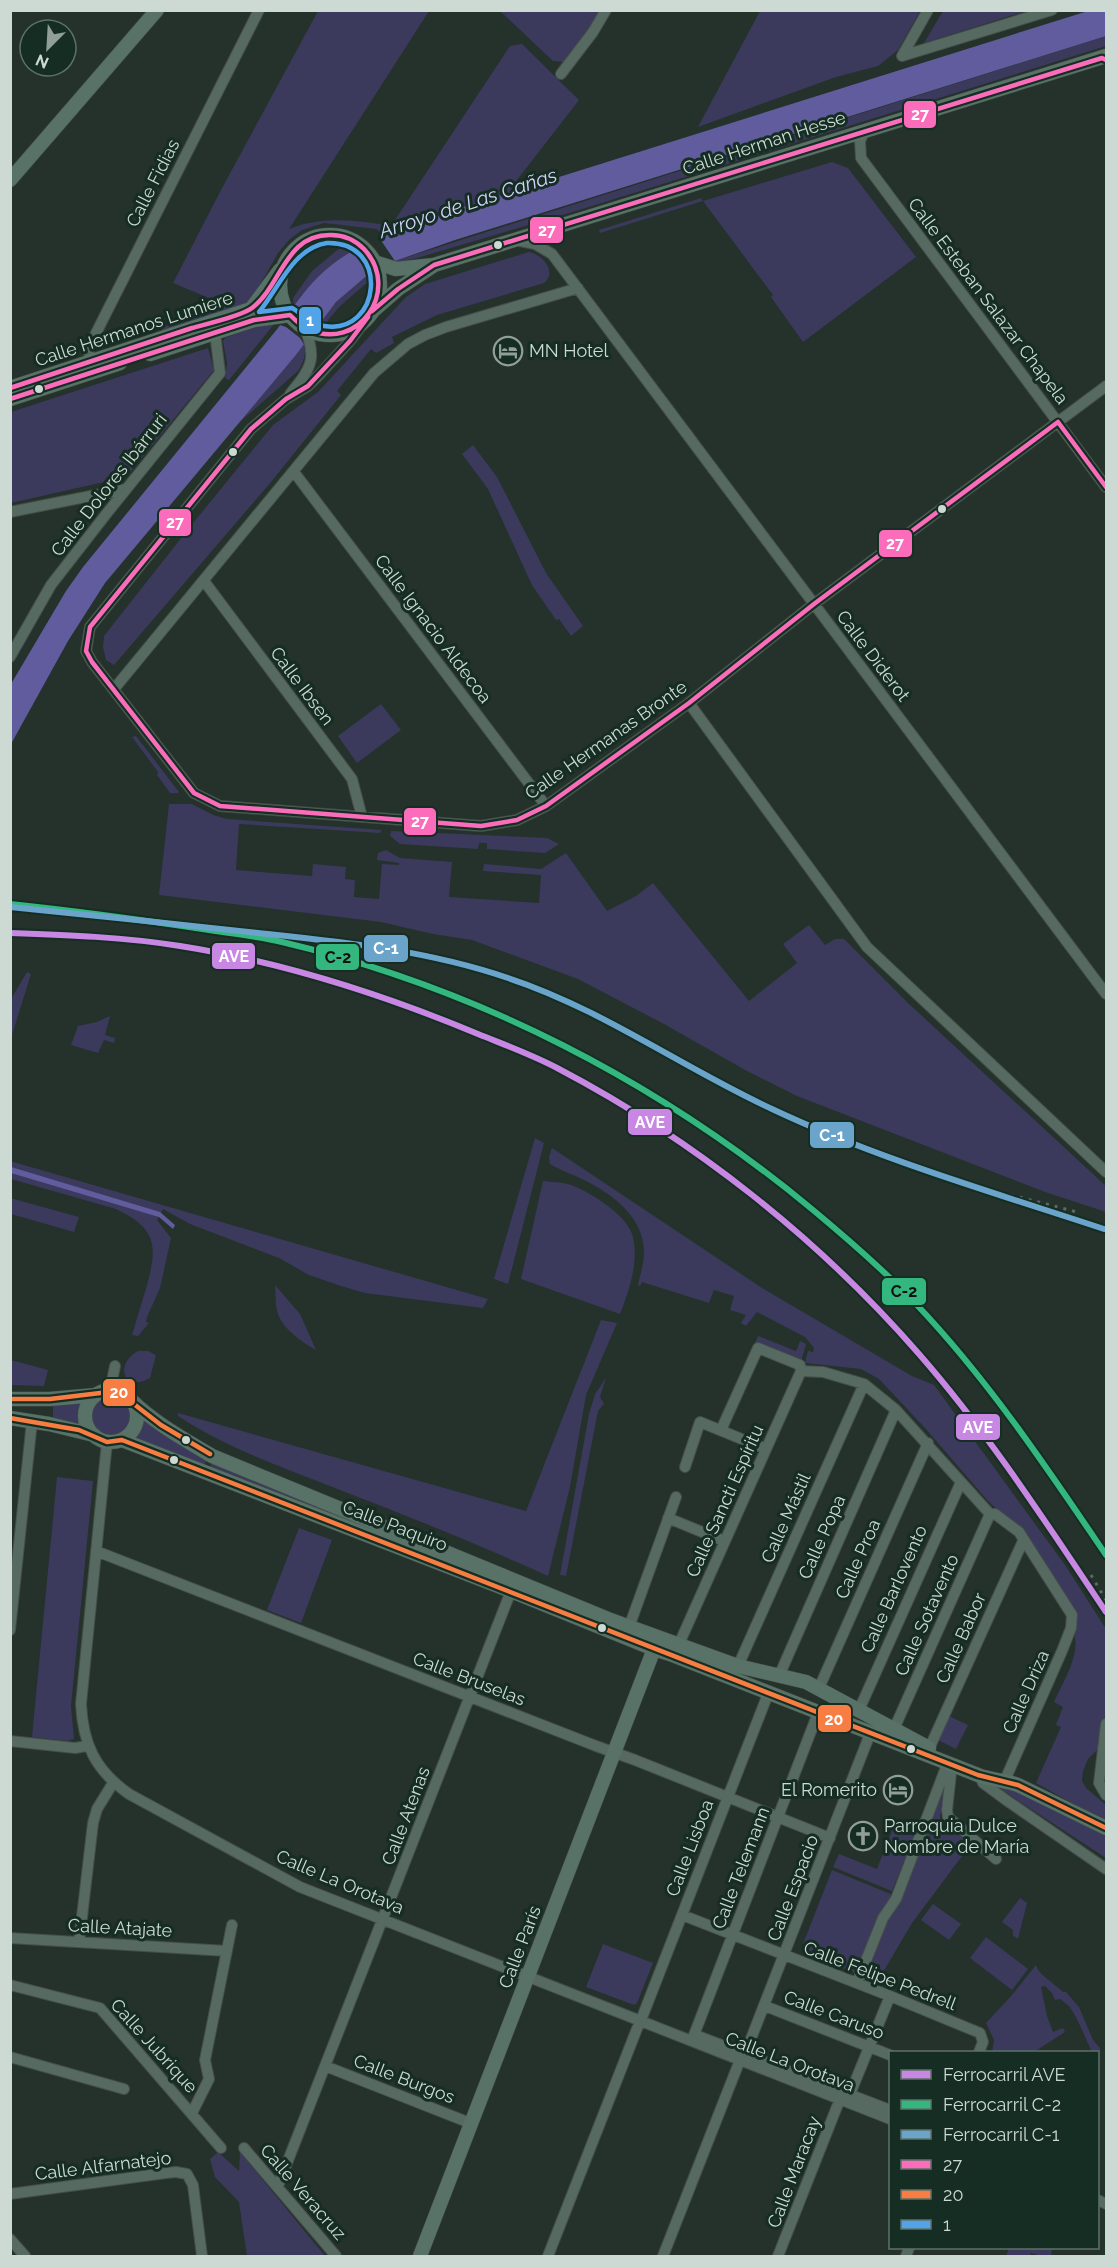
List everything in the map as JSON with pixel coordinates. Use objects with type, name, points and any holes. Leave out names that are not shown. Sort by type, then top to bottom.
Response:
[{"type":"main road","points":[[10,180],[157,10]]},
{"type":"main road","name":"Calle Herman Hesse","points":[[379,266],[396,269],[434,265],[865,130],[1105,58]]},
{"type":"main road","points":[[336,235],[352,240],[379,266],[378,300],[370,314],[358,326],[346,333],[310,334],[286,314],[280,292],[283,266],[297,247],[312,239],[336,235]]},
{"type":"main road","name":"Calle Herman Hesse","points":[[370,314],[398,290],[434,265]]},
{"type":"main road","name":"Calle Hermanos Lumiere","points":[[10,399],[250,309],[265,293],[283,266]]},
{"type":"main road","name":"Calle Hermanos Lumiere","points":[[10,388],[215,333],[254,320],[286,314]]},
{"type":"main road","points":[[10,1400],[96,1395],[111,1391],[125,1394],[136,1408],[137,1417],[130,1434],[122,1440],[107,1442],[94,1436],[10,1418]]},
{"type":"main road","points":[[94,1436],[87,1426],[85,1415],[88,1404],[96,1395]]},
{"type":"main road","name":"Calle Paquiro","points":[[132,1401],[145,1413],[212,1456],[629,1627],[738,1666],[806,1682],[894,1729],[952,1764]]},
{"type":"main road","name":"Calle Paquiro","points":[[122,1440],[870,1734],[952,1764]]},
{"type":"main road","points":[[643,1632],[654,1649],[678,1644]]},
{"type":"main road","name":"Calle París","points":[[420,2256],[654,1649]]},
{"type":"main road","points":[[814,1711],[806,1700],[810,1692],[820,1689]]},
{"type":"main road","points":[[842,1722],[850,1720],[854,1707]]},
{"type":"main road","points":[[952,1764],[980,1776],[1005,1780],[1048,1798],[1107,1828]]},
{"type":"street","name":"Calle Fidias","points":[[91,367],[88,349],[259,10]]},
{"type":"street","points":[[561,75],[593,32],[606,10]]},
{"type":"street","points":[[928,10],[902,56],[1052,10]]},
{"type":"street","name":"Calle Esteban Salazar Chapela","points":[[865,130],[860,141],[861,158],[1107,488]]},
{"type":"street","name":"Calle Diderot","points":[[515,240],[535,243],[552,254],[1107,994]]},
{"type":"street","points":[[114,689],[374,373],[408,344],[446,327],[578,288]]},
{"type":"street","name":"Calle Herman Hesse","points":[[90,627],[250,429],[286,399],[308,386],[350,341],[370,314]]},
{"type":"street","name":"Calle Dolores Ibárruri","points":[[11,654],[51,585],[220,373],[215,333]]},
{"type":"street","name":"Calle Herman Hesse","points":[[286,399],[312,361],[310,334]]},
{"type":"street","name":"Calle Hermanas Bronte","points":[[90,627],[86,651],[194,793],[206,800],[220,806],[481,826],[517,820],[546,806],[689,703],[814,604],[1107,386]]},
{"type":"street","name":"Calle Ignacio Aldecoa","points":[[294,472],[546,806]]},
{"type":"street","points":[[10,513],[126,489]]},
{"type":"street","name":"Calle Ibsen","points":[[204,581],[352,779],[362,817]]},
{"type":"street","points":[[689,703],[867,947],[1107,1172]]},
{"type":"street","points":[[721,1430],[758,1348],[800,1365],[801,1371],[823,1372],[864,1384],[896,1410],[990,1514],[995,1514],[1019,1533],[1023,1541]]},
{"type":"street","points":[[111,1391],[115,1366]]},
{"type":"street","name":"Calle Sancti Espíritu","points":[[678,1644],[801,1371]]},
{"type":"street","name":"Calle Mástil","points":[[738,1666],[864,1384]]},
{"type":"street","name":"Calle Popa","points":[[779,1676],[896,1410]]},
{"type":"street","points":[[10,1630],[32,1421]]},
{"type":"street","points":[[685,1467],[700,1422],[766,1449]]},
{"type":"street","name":"Calle La Orotava","points":[[107,1442],[81,1704],[82,1725],[87,1746],[113,1783],[129,1794],[300,1887],[596,2003],[609,2001],[642,2018],[743,2057]]},
{"type":"street","name":"Calle Proa","points":[[820,1689],[928,1443]]},
{"type":"street","name":"Calle Barlovento","points":[[854,1707],[961,1482]]},
{"type":"street","points":[[629,1627],[675,1497]]},
{"type":"street","name":"Calle Sotavento","points":[[894,1729],[990,1514]]},
{"type":"street","points":[[668,1518],[724,1541]]},
{"type":"street","name":"Calle Driza","points":[[1005,1780],[1066,1641],[1071,1628],[1072,1615],[1023,1541]]},
{"type":"street","name":"Calle Babor","points":[[929,1749],[1023,1541]]},
{"type":"street","name":"Calle Bruselas","points":[[96,1551],[830,1838]]},
{"type":"street","name":"Calle Atenas","points":[[278,2187],[511,1591]]},
{"type":"street","name":"Calle Lisboa","points":[[548,2256],[768,1694]]},
{"type":"street","name":"Calle Telemann","points":[[694,2035],[778,1817],[814,1711]]},
{"type":"street","points":[[1107,1724],[1098,1783],[1107,1795]]},
{"type":"street","name":"Calle Espacio","points":[[663,2256],[765,2006],[870,1734]]},
{"type":"street","points":[[10,1741],[75,1748],[87,1746]]},
{"type":"street","points":[[952,1764],[948,1817],[996,1859]]},
{"type":"street","points":[[857,1983],[883,1918],[896,1899],[952,1764]]},
{"type":"street","points":[[980,1776],[983,1783],[1006,1800],[1107,1869]]},
{"type":"street","points":[[79,1942],[93,1823],[97,1809],[113,1783]]},
{"type":"street","name":"Calle Felipe Pedrell","points":[[682,1915],[980,2033],[983,2042],[979,2051]]},
{"type":"street","points":[[192,2113],[209,2079],[205,2060],[231,1925]]},
{"type":"street","name":"Calle Atajate","points":[[10,1938],[227,1951]]},
{"type":"street","name":"Calle Jubrique","points":[[10,1985],[100,2008],[221,2148]]},
{"type":"street","name":"Calle Maracay","points":[[778,2256],[890,1996]]},
{"type":"street","name":"Calle Caruso","points":[[765,2006],[889,2054]]},
{"type":"street","points":[[642,2018],[694,2035],[845,2097],[889,2109]]},
{"type":"street","points":[[10,2057],[124,2089]]},
{"type":"street","name":"Calle Burgos","points":[[325,2066],[470,2123]]},
{"type":"street","name":"Calle La Orotava","points":[[845,2097],[889,2118]]},
{"type":"street","name":"Calle Veracruz","points":[[244,2148],[336,2256]]},
{"type":"street","name":"Calle Alfarnatejo","points":[[10,2194],[166,2173],[187,2174],[193,2185],[202,2256]]},
{"type":"street","points":[[10,2239],[26,2256]]},
{"type":"shaded area","points":[[943,10],[1026,11],[924,43]]},
{"type":"shaded area","points":[[318,11],[429,11],[289,229],[314,222],[340,220],[391,226],[510,46],[522,44],[579,100],[517,180],[525,188],[381,235],[377,229],[324,223],[302,230],[278,253],[256,292],[245,304],[163,332],[160,329],[209,306],[209,298],[173,283]]},
{"type":"shaded area","points":[[500,11],[602,11],[564,62],[553,61]]},
{"type":"shaded area","points":[[760,11],[920,11],[898,50],[878,66],[836,77],[698,127]]},
{"type":"shaded area","points":[[1088,11],[1106,11],[1106,36],[455,240],[395,261],[370,273],[336,302],[295,356],[105,583],[68,641],[11,744],[11,684],[66,591],[307,289],[333,264],[349,253],[382,236],[454,210]]},
{"type":"shaded area","points":[[1106,36],[1106,46],[579,210],[417,258],[396,263],[395,261]]},
{"type":"shaded area","points":[[832,162],[848,168],[916,257],[803,342],[771,297],[773,295],[703,201]]},
{"type":"shaded area","points":[[701,198],[703,201],[600,233],[599,230]]},
{"type":"shaded area","points":[[346,246],[353,250],[302,295],[294,306],[293,298],[312,271],[341,247]]},
{"type":"shaded area","points":[[529,252],[539,256],[547,264],[549,274],[544,283],[437,315],[392,337],[394,343],[376,353],[371,349],[337,391],[341,395],[271,482],[114,665],[106,660],[103,647],[104,636],[273,425],[318,392],[406,297],[425,284]]},
{"type":"shaded area","points":[[369,274],[369,281],[339,307],[325,324],[317,325],[336,302]]},
{"type":"shaded area","points":[[275,323],[229,380],[225,378],[227,363],[223,341],[225,338],[263,324]]},
{"type":"shaded area","points":[[304,344],[304,358],[298,371],[233,428]]},
{"type":"shaded area","points":[[208,348],[214,370],[126,477],[11,503],[11,412]]},
{"type":"shaded area","points":[[473,445],[497,477],[546,573],[583,626],[571,636],[559,619],[556,620],[532,585],[488,489],[462,454]]},
{"type":"shaded area","points":[[381,704],[401,730],[357,763],[338,736]]},
{"type":"shaded area","points":[[136,736],[178,793],[170,793],[157,775],[158,772],[132,737]]},
{"type":"shaded area","points":[[169,804],[192,804],[213,815],[227,819],[382,830],[380,833],[239,824],[236,870],[312,876],[313,864],[346,867],[345,879],[355,880],[354,897],[379,899],[382,864],[399,865],[399,863],[377,860],[378,853],[386,850],[400,858],[452,862],[449,897],[539,903],[541,875],[483,871],[484,864],[541,869],[566,853],[607,911],[636,896],[653,883],[749,1001],[797,963],[783,944],[809,925],[825,945],[835,939],[844,939],[908,1003],[1106,1186],[1106,1212],[1045,1192],[797,1096],[578,979],[472,940],[381,922],[159,895]]},
{"type":"shaded area","points":[[391,831],[547,838],[559,844],[545,853],[487,849],[487,843],[479,843],[478,849],[400,844],[390,836]]},
{"type":"shaded area","points":[[27,972],[31,974],[11,1038],[11,999]]},
{"type":"shaded area","points":[[110,1016],[105,1035],[115,1038],[114,1043],[104,1040],[98,1053],[71,1045],[78,1026],[97,1022]]},
{"type":"shaded area","points":[[535,1138],[544,1143],[508,1284],[494,1279]]},
{"type":"shaded area","points":[[552,1148],[762,1288],[912,1376],[934,1385],[1065,1565],[1106,1629],[1106,1712],[1099,1748],[1088,1759],[1082,1781],[1086,1788],[1106,1805],[1106,1822],[1036,1783],[1061,1727],[1056,1725],[1063,1707],[1054,1702],[1074,1657],[1073,1629],[1077,1618],[1021,1532],[988,1501],[879,1379],[861,1369],[805,1363],[808,1351],[813,1352],[814,1348],[805,1337],[757,1312],[746,1326],[741,1323],[746,1315],[730,1310],[734,1296],[714,1290],[709,1303],[642,1282],[640,1286],[638,1285],[644,1252],[643,1240],[633,1218],[606,1192],[550,1164],[549,1157]]},
{"type":"shaded area","points":[[10,1161],[488,1299],[483,1308],[365,1293],[309,1275],[279,1258],[190,1224],[163,1209],[157,1220],[171,1238],[160,1288],[147,1317],[146,1322],[149,1323],[138,1336],[132,1335],[152,1259],[153,1248],[146,1231],[139,1223],[116,1209],[11,1179]]},
{"type":"shaded area","points":[[11,1167],[160,1212],[175,1225],[173,1229],[159,1217],[11,1173]]},
{"type":"shaded area","points":[[543,1181],[568,1184],[579,1188],[607,1205],[630,1229],[635,1247],[634,1266],[620,1314],[521,1279]]},
{"type":"shaded area","points":[[10,1198],[79,1217],[74,1232],[11,1214]]},
{"type":"shaded area","points":[[275,1285],[300,1314],[316,1350],[305,1344],[284,1325],[276,1307]]},
{"type":"shaded area","points":[[601,1320],[617,1323],[586,1395],[570,1487],[548,1576],[497,1553],[257,1457],[197,1428],[178,1416],[178,1413],[526,1511]]},
{"type":"shaded area","points":[[758,1336],[796,1351],[800,1341],[806,1344],[801,1361],[755,1343]]},
{"type":"shaded area","points":[[138,1351],[148,1351],[156,1355],[150,1378],[141,1382],[133,1382],[125,1375],[124,1369],[126,1363]]},
{"type":"shaded area","points":[[11,1360],[48,1370],[44,1386],[11,1385]]},
{"type":"shaded area","points":[[606,1378],[600,1397],[604,1404],[598,1411],[566,1576],[560,1575],[589,1414],[595,1394]]},
{"type":"shaded area","points":[[111,1396],[125,1402],[131,1416],[125,1430],[111,1436],[97,1430],[91,1416],[97,1402]]},
{"type":"shaded area","points":[[82,1401],[78,1416],[80,1426],[53,1421],[53,1406]]},
{"type":"shaded area","points":[[144,1418],[208,1458],[204,1465],[132,1440],[140,1432]]},
{"type":"shaded area","points":[[213,1460],[396,1534],[394,1540],[210,1467]]},
{"type":"shaded area","points":[[57,1477],[93,1481],[71,1706],[74,1739],[67,1741],[32,1737]]},
{"type":"shaded area","points":[[299,1528],[332,1540],[301,1623],[267,1610]]},
{"type":"shaded area","points":[[949,1716],[968,1725],[956,1749],[938,1740]]},
{"type":"shaded area","points":[[945,1779],[940,1818],[971,1844],[912,1923],[882,1974],[882,1982],[866,1973]]},
{"type":"shaded area","points":[[1004,1786],[1061,1811],[1106,1836],[1106,1858],[1002,1790]]},
{"type":"shaded area","points":[[893,1828],[914,1836],[892,1891],[833,1867],[839,1854],[877,1869]]},
{"type":"shaded area","points":[[832,1870],[893,1895],[858,1974],[807,1954],[810,1947],[803,1944]]},
{"type":"shaded area","points":[[1020,1898],[1027,1903],[1018,1939],[1013,1937],[1013,1930],[1002,1922]]},
{"type":"shaded area","points":[[933,1904],[961,1924],[949,1940],[921,1920]]},
{"type":"shaded area","points":[[986,1937],[1028,1969],[1012,1990],[970,1958]]},
{"type":"shaded area","points":[[603,1944],[653,1963],[637,2003],[634,2005],[586,1987]]},
{"type":"shaded area","points":[[1036,1965],[1043,1975],[1066,1992],[1079,2007],[1093,2040],[1100,2048],[1099,2054],[1099,2051],[1092,2051],[1069,2006],[1060,1999],[1055,2000],[1045,1986],[1041,1987],[1053,2032],[1063,2028],[1065,2032],[1036,2051],[992,2051],[994,2040],[986,2023]]},
{"type":"shaded area","points":[[218,2152],[239,2171],[240,2152],[325,2256],[247,2256],[239,2202],[215,2177],[210,2159]]},
{"type":"shaded area","points":[[1009,2249],[1052,2249],[1051,2256],[1031,2253],[1030,2256],[1006,2256]]},
{"type":"pier","points":[[379,233],[380,239],[395,261],[370,273],[350,248]]},
{"type":"pier","points":[[293,303],[307,320],[321,325],[305,346],[300,338],[286,327],[277,324]]},
{"type":"railway","points":[[1011,1195],[1077,1212]]},
{"type":"railway","points":[[1091,1575],[1106,1600]]},
{"type":"rail line","name":"C-2","points":[[10,904],[255,937],[354,961],[426,985],[495,1013],[563,1045],[629,1081],[754,1164],[813,1210],[905,1292],[969,1364],[993,1395],[1106,1555]]},
{"type":"rail line","name":"C-1","points":[[10,907],[384,948],[477,968],[543,991],[576,1006],[739,1093],[812,1127],[936,1174],[1104,1229]]},
{"type":"rail line","name":"AVE","points":[[10,933],[159,943],[256,961],[331,981],[442,1019],[519,1050],[559,1069],[658,1127],[706,1160],[797,1232],[840,1271],[919,1354],[945,1384],[1017,1480],[1106,1612]]},
{"type":"transit line","name":"27","points":[[372,311],[398,289],[434,265],[1102,58],[1106,60]]},
{"type":"transit line","name":"27","points":[[10,388],[247,311],[271,287],[294,252],[303,243],[316,237],[336,235],[349,239],[364,249],[375,265],[378,282],[376,299],[369,313],[358,325],[343,332],[326,334],[308,329],[290,315],[254,320],[10,399]]},
{"type":"transit line","name":"1","points":[[327,243],[348,246],[362,257],[369,271],[371,288],[367,304],[358,317],[343,325],[324,326],[311,321],[292,308],[259,312],[296,261],[315,246],[327,243]]},
{"type":"transit line","name":"27","points":[[368,317],[350,341],[308,386],[286,399],[251,429],[90,627],[86,651],[92,662],[194,793],[220,806],[481,826],[517,820],[546,806],[689,703],[814,604],[1058,422],[1106,487]]},
{"type":"transit line","name":"20","points":[[10,1399],[50,1399],[117,1391],[161,1425],[210,1454]]},
{"type":"transit line","name":"20","points":[[10,1418],[79,1430],[107,1442],[122,1440],[978,1775],[1018,1785],[1106,1828]]},
{"type":"place","name":"MN Hotel","points":[[508,351]]},
{"type":"place","name":"El Romerito","points":[[898,1790]]},
{"type":"place","name":"Parroquia Dulce Nombre de María","points":[[863,1836]]},
{"type":"water label","name":"Arroyo de Las Cañas","points":[[468,203]]}]
